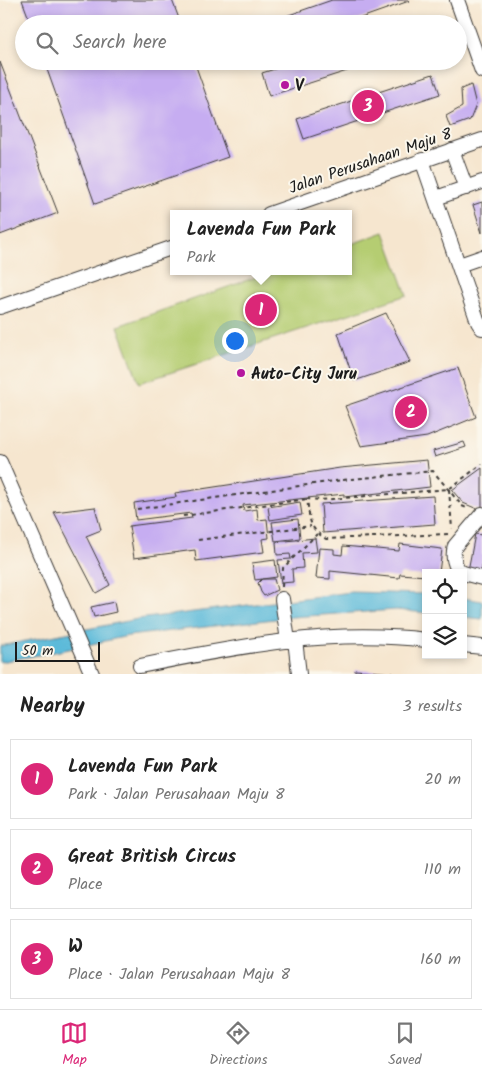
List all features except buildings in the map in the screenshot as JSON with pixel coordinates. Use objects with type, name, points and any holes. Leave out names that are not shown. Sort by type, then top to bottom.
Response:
[{"type":"street","points":[[457,0],[464,15]]},
{"type":"street","points":[[467,22],[478,46],[482,70]]},
{"type":"street","name":"Jalan Perusahaan Maju 8","points":[[280,210],[482,140]]},
{"type":"street","points":[[452,150],[466,188]]},
{"type":"street","points":[[422,160],[481,324]]},
{"type":"street","points":[[436,198],[482,182]]},
{"type":"street","points":[[0,307],[170,248]]},
{"type":"street","points":[[459,265],[482,257]]},
{"type":"street","points":[[0,462],[92,674]]},
{"type":"street","points":[[460,569],[456,565],[453,551],[455,546],[482,514]]},
{"type":"street","points":[[467,574],[482,578]]},
{"type":"street","points":[[282,599],[284,621],[299,674]]},
{"type":"street","points":[[140,666],[233,647],[327,637],[367,636],[422,640]]},
{"type":"street","points":[[467,645],[482,647]]},
{"type":"path","points":[[183,516],[307,499],[320,500],[449,489],[482,464]]},
{"type":"path","points":[[137,509],[342,480],[433,471],[462,506],[482,514]]},
{"type":"path","points":[[307,499],[311,526],[317,534],[326,539],[452,534],[449,489]]},
{"type":"path","points":[[198,540],[311,526]]},
{"type":"path","points":[[282,599],[282,568],[317,534]]},
{"type":"green space","points":[[384,232],[407,295],[139,383],[118,326],[262,275],[352,275],[352,244]]},
{"type":"water","points":[[351,592],[422,594],[422,613],[396,610],[292,617],[128,636],[0,662],[0,646],[138,619]]},
{"type":"water","points":[[467,599],[482,601],[482,619],[467,617]]},
{"type":"place","name":"V","points":[[285,85]]},
{"type":"place","name":"W","points":[[368,106]]},
{"type":"place","name":"Lavenda Fun Park","points":[[261,310]]},
{"type":"place","name":"Auto-City Juru","points":[[241,373]]},
{"type":"place","name":"Great British Circus","points":[[411,412]]}]
